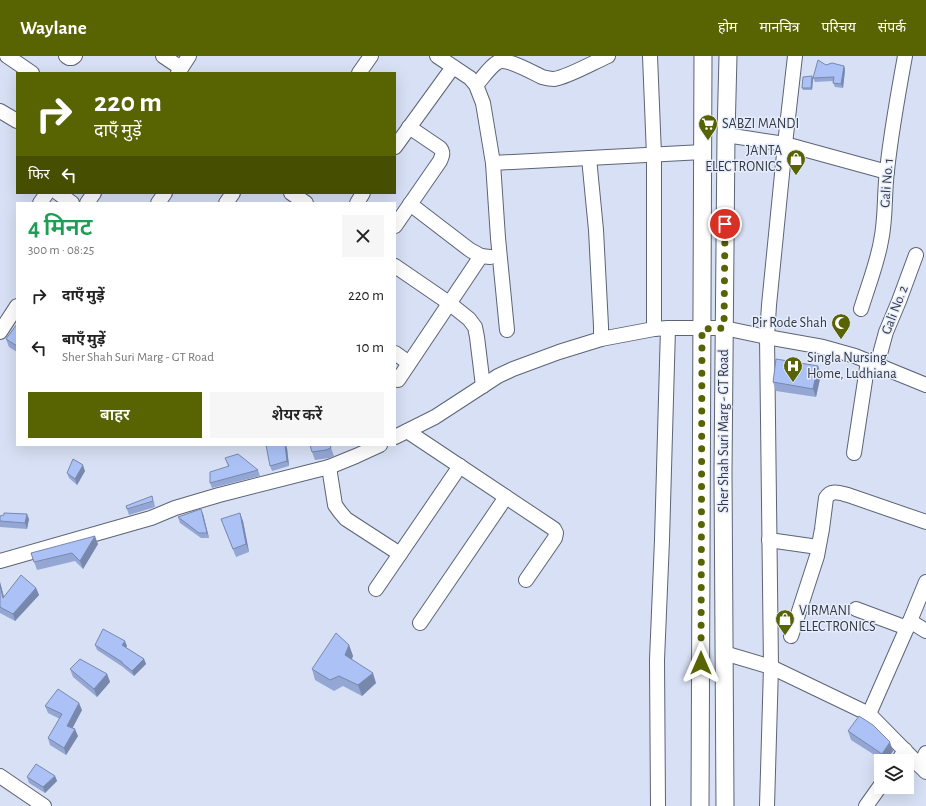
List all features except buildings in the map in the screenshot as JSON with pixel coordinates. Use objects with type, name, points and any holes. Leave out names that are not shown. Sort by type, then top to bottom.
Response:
[{"type":"main road","name":"Sher Shah Suri Marg - GT Road","points":[[700,806],[703,56]]},
{"type":"main road","name":"Sher Shah Suri Marg - GT Road","points":[[725,806],[723,472],[728,56]]},
{"type":"street","points":[[7,56],[31,72]]},
{"type":"street","points":[[66,56],[72,58],[75,56]]},
{"type":"street","points":[[163,56],[180,71],[189,56]]},
{"type":"street","points":[[360,72],[370,56]]},
{"type":"street","points":[[437,56],[470,78],[476,85],[483,103],[492,162],[507,330]]},
{"type":"street","points":[[476,85],[492,66],[498,62],[508,62],[542,77],[554,79],[567,75],[608,56]]},
{"type":"street","points":[[650,56],[661,329],[662,540],[657,660],[658,806]]},
{"type":"street","points":[[768,806],[771,667],[767,337],[785,144],[795,56]]},
{"type":"street","name":"Gali No. 1","points":[[861,308],[877,261],[882,240],[886,172],[905,56]]},
{"type":"street","points":[[396,146],[453,66]]},
{"type":"street","points":[[0,111],[16,120]]},
{"type":"street","points":[[396,225],[440,161],[443,154],[440,148],[409,127]]},
{"type":"street","points":[[726,135],[785,144],[886,172]]},
{"type":"street","points":[[492,162],[703,152]]},
{"type":"street","points":[[589,158],[596,230],[602,326],[601,339]]},
{"type":"street","points":[[59,194],[71,202]]},
{"type":"street","points":[[357,202],[363,194]]},
{"type":"street","points":[[410,204],[470,250],[481,256],[500,256]]},
{"type":"street","name":"Gali No. 2","points":[[854,453],[872,363],[899,302],[916,255]]},
{"type":"street","points":[[398,380],[481,256]]},
{"type":"street","points":[[396,268],[449,303],[469,319],[475,327],[483,386]]},
{"type":"street","points":[[0,332],[16,308]]},
{"type":"street","points":[[401,434],[435,417],[498,376],[513,369],[559,352],[601,339],[661,329],[724,328],[823,347],[855,356],[924,380]]},
{"type":"street","points":[[396,354],[409,363]]},
{"type":"street","points":[[401,434],[460,466],[554,529],[556,533],[555,538],[526,580]]},
{"type":"street","points":[[0,561],[151,518],[175,508],[219,495],[329,467],[378,446]]},
{"type":"street","points":[[376,589],[460,466]]},
{"type":"street","points":[[329,467],[335,505],[340,512],[346,519],[400,554]]},
{"type":"street","points":[[791,636],[814,563],[828,494],[831,492],[837,492],[848,494],[926,522]]},
{"type":"street","points":[[420,623],[506,498]]},
{"type":"street","points":[[769,540],[818,547]]},
{"type":"street","points":[[869,714],[909,625],[926,582]]},
{"type":"street","points":[[856,609],[909,625],[926,632]]},
{"type":"street","points":[[724,653],[771,667],[869,714],[899,754]]},
{"type":"street","points":[[914,764],[923,769],[926,753]]},
{"type":"street","points":[[0,776],[44,806]]},
{"type":"street","points":[[866,806],[875,794]]},
{"type":"place","name":"SABZI MANDI","points":[[708,141]]},
{"type":"place","name":"JANTA ELECTRONICS","points":[[796,176]]},
{"type":"place","name":"Pir Rode Shah","points":[[841,340]]},
{"type":"place","name":"Singla Nursing Home, Ludhiana","points":[[793,383]]},
{"type":"place","name":"VIRMANI ELECTRONICS","points":[[785,636]]},
{"type":"route","points":[[701,663],[702,329],[724,328],[725,224]]}]
